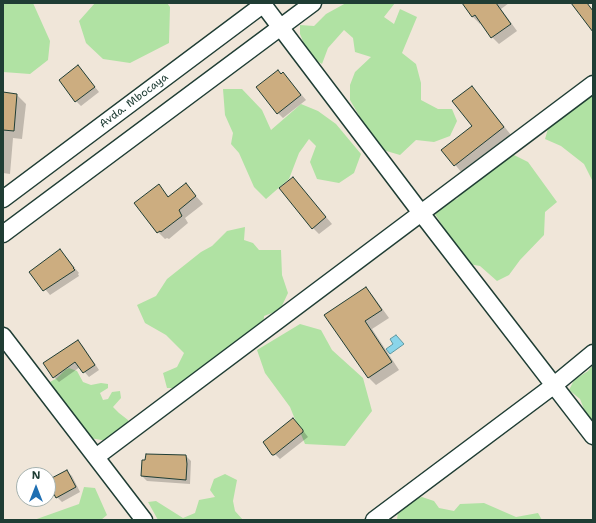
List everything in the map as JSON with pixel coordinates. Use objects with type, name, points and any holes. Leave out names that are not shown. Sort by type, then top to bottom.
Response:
[{"type":"street","points":[[3,234],[313,3]]},
{"type":"street","points":[[263,4],[553,386],[593,436]]},
{"type":"street","name":"Avda. Mbocaya","points":[[3,199],[263,4]]},
{"type":"street","points":[[96,457],[593,84]]},
{"type":"street","points":[[3,336],[144,520]]},
{"type":"street","points":[[381,518],[553,386],[593,353]]},
{"type":"green space","points":[[3,3],[33,3],[50,41],[48,60],[30,74],[3,72]]},
{"type":"green space","points":[[95,3],[167,3],[170,7],[169,43],[130,63],[103,59],[86,43],[79,21]]},
{"type":"green space","points":[[346,3],[395,3],[384,17],[394,24],[400,9],[417,17],[402,53],[416,64],[421,83],[421,100],[438,109],[452,109],[457,121],[450,136],[434,142],[416,140],[400,155],[383,150],[364,124],[350,100],[350,85],[355,72],[371,57],[355,52],[353,38],[344,30],[328,48],[322,64],[309,56],[300,34],[300,25],[314,26],[326,14]]},
{"type":"green space","points":[[593,78],[593,182],[584,164],[561,146],[545,139],[550,122]]},
{"type":"green space","points":[[223,89],[242,89],[262,110],[271,130],[301,104],[318,111],[336,124],[361,154],[354,173],[339,183],[317,179],[310,162],[316,146],[309,139],[299,153],[289,179],[266,199],[254,187],[239,153],[231,144],[233,133],[225,115]]},
{"type":"green space","points":[[512,154],[528,162],[557,202],[545,212],[544,235],[520,260],[509,275],[497,281],[480,266],[458,262],[445,235],[444,228],[435,214],[441,203],[457,199],[479,170]]},
{"type":"green space","points":[[245,227],[244,240],[253,243],[259,250],[281,250],[282,275],[288,293],[280,310],[264,316],[263,332],[179,388],[167,388],[163,373],[177,367],[184,353],[166,335],[145,323],[137,305],[156,296],[167,279],[201,252],[212,246],[227,231]]},
{"type":"green space","points":[[300,324],[321,330],[332,350],[363,378],[372,411],[345,446],[305,444],[290,407],[265,373],[257,350]]},
{"type":"green space","points":[[593,365],[593,423],[584,409],[580,399],[569,390],[574,380],[588,371]]},
{"type":"green space","points":[[69,368],[77,371],[83,382],[91,385],[101,383],[108,384],[108,388],[100,393],[103,400],[108,399],[112,392],[120,391],[121,398],[113,407],[128,420],[129,426],[113,442],[90,438],[55,392],[50,382]]},
{"type":"green space","points":[[225,474],[237,480],[233,501],[235,511],[243,520],[158,520],[148,502],[156,501],[183,518],[195,513],[199,500],[215,497],[210,490],[214,479]]},
{"type":"green space","points":[[84,487],[95,488],[107,515],[101,520],[34,520],[79,504]]},
{"type":"green space","points":[[422,497],[434,501],[439,508],[454,511],[460,504],[484,503],[516,517],[538,513],[542,520],[397,520],[398,511],[406,501]]},
{"type":"water","points":[[396,335],[404,344],[390,354],[386,349],[393,344],[390,339]]},
{"type":"building","points":[[462,3],[496,3],[511,24],[491,38],[475,15],[472,17]]},
{"type":"building","points":[[571,3],[587,3],[593,11],[593,32]]},
{"type":"building","points":[[78,65],[95,87],[75,102],[59,80]]},
{"type":"building","points":[[278,70],[281,74],[283,72],[301,95],[277,114],[256,87]]},
{"type":"building","points":[[472,86],[504,127],[454,166],[441,150],[472,126],[452,101]]},
{"type":"building","points":[[3,92],[17,94],[14,131],[3,130]]},
{"type":"building","points":[[293,177],[326,217],[312,229],[279,188]]},
{"type":"building","points":[[186,183],[196,196],[179,210],[182,216],[161,232],[160,231],[157,233],[134,203],[159,184],[168,197]]},
{"type":"building","points":[[60,249],[75,270],[43,291],[29,272]]},
{"type":"building","points":[[366,287],[382,310],[365,321],[392,362],[368,378],[324,315]]},
{"type":"building","points":[[78,340],[95,365],[83,373],[75,362],[53,378],[43,363]]},
{"type":"building","points":[[293,418],[303,432],[272,455],[263,442]]},
{"type":"building","points":[[146,454],[186,455],[186,480],[141,476],[142,460],[145,460]]},
{"type":"building","points":[[67,470],[76,487],[56,498],[56,476]]}]
